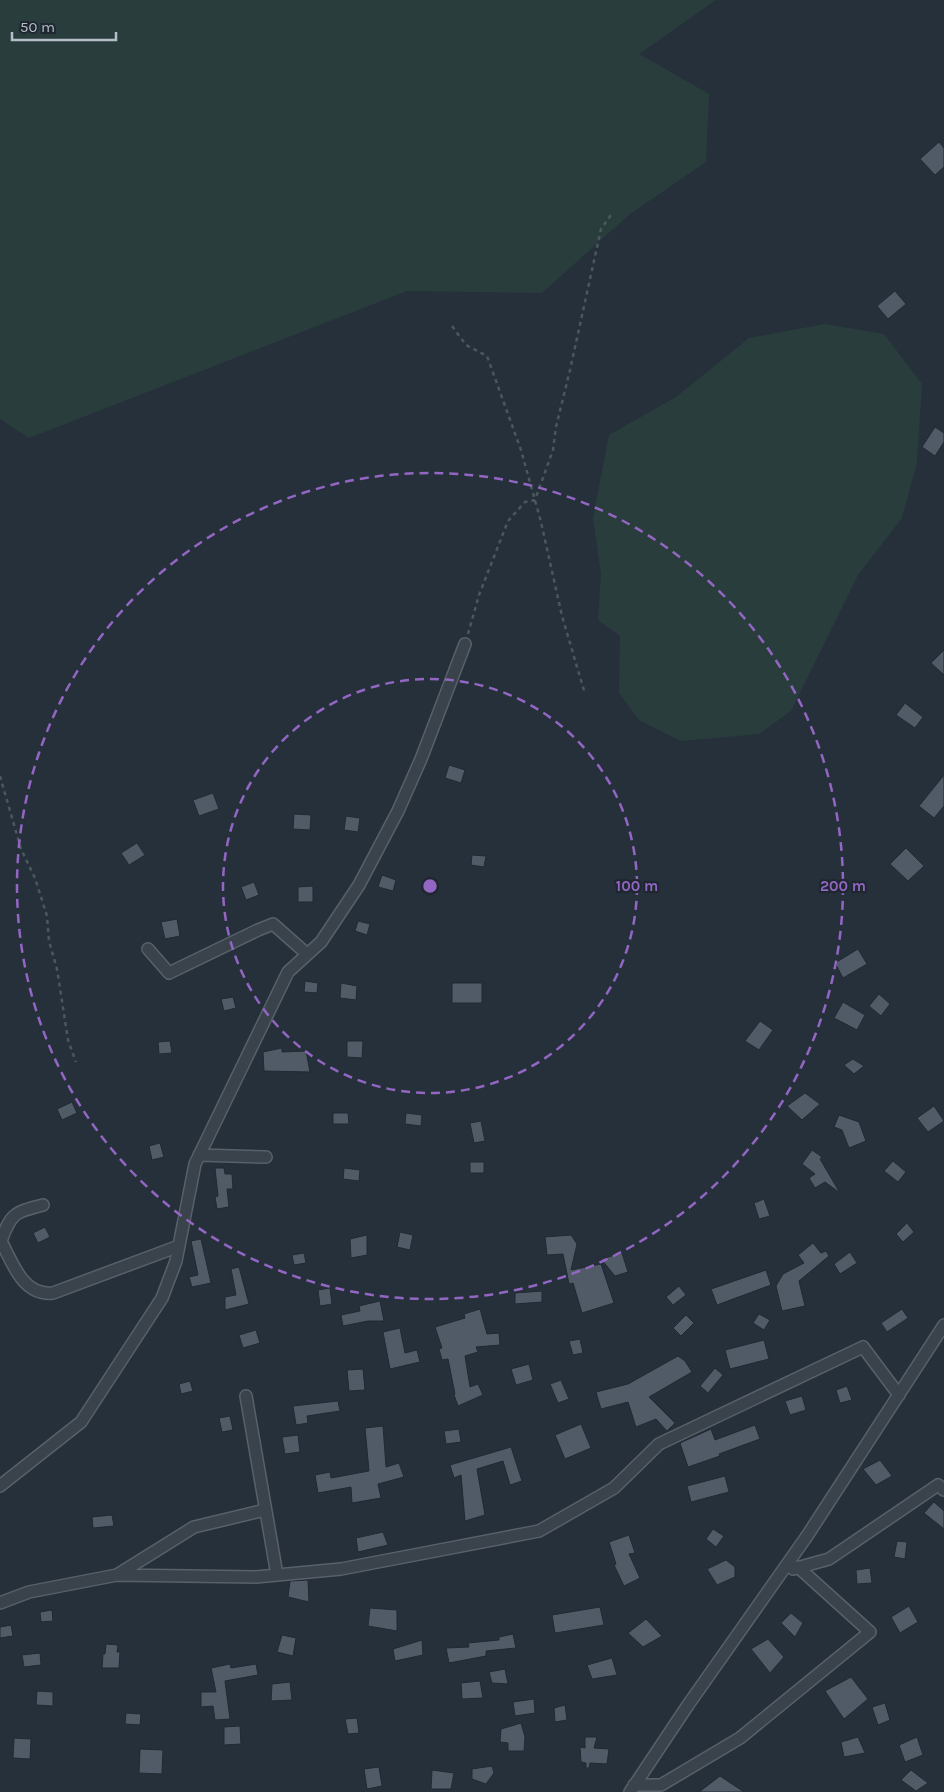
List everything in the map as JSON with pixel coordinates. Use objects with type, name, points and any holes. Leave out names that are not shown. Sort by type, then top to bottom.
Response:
[{"type":"street","points":[[0,1486],[81,1422],[162,1298],[176,1261],[195,1164],[199,1155],[288,972],[321,942],[358,885],[398,811],[421,759],[465,644]]},
{"type":"street","points":[[148,949],[169,973],[273,924],[307,954]]},
{"type":"street","points":[[199,1155],[266,1157]]},
{"type":"street","points":[[44,1205],[22,1210],[8,1222],[1,1242],[25,1284],[36,1292],[44,1294],[53,1293],[179,1246]]},
{"type":"street","points":[[632,1789],[688,1705],[807,1536],[944,1325]]},
{"type":"street","points":[[0,1602],[29,1592],[117,1575],[256,1577],[341,1569],[539,1532],[614,1488],[660,1444],[863,1348],[899,1395]]},
{"type":"street","points":[[246,1396],[277,1575]]},
{"type":"street","points":[[782,1572],[829,1559],[942,1484]]},
{"type":"street","points":[[117,1575],[194,1527],[265,1510]]},
{"type":"street","points":[[632,1789],[661,1784],[740,1738],[870,1632],[798,1567]]},
{"type":"path","points":[[535,500],[553,450],[556,427],[602,229],[613,212]]},
{"type":"path","points":[[452,326],[466,345],[487,356],[521,450],[535,500],[562,616],[585,694]]},
{"type":"path","points":[[465,644],[479,595],[508,521],[525,502],[535,500]]},
{"type":"path","points":[[0,776],[21,849],[35,878],[47,916],[49,942],[56,969],[68,1040],[76,1062]]},
{"type":"green space","points":[[0,0],[716,0],[639,54],[709,94],[706,162],[630,214],[542,293],[407,291],[29,438],[0,419]]},
{"type":"green space","points":[[825,324],[884,334],[922,384],[917,462],[902,518],[858,575],[791,711],[759,734],[681,741],[639,720],[619,693],[620,636],[598,620],[601,574],[593,518],[609,435],[676,397],[749,338]]},
{"type":"building","points":[[939,142],[944,148],[944,167],[935,175],[920,159]]},
{"type":"building","points":[[895,291],[906,304],[888,319],[877,306]]},
{"type":"building","points":[[935,427],[944,433],[944,442],[935,456],[922,447]]},
{"type":"building","points":[[944,650],[944,675],[931,663]]},
{"type":"building","points":[[905,703],[923,717],[915,728],[896,715]]},
{"type":"building","points":[[449,765],[465,770],[461,783],[445,778]]},
{"type":"building","points":[[944,775],[944,806],[934,818],[919,806]]},
{"type":"building","points":[[213,793],[219,809],[199,816],[193,800]]},
{"type":"building","points":[[294,814],[311,815],[310,830],[293,829]]},
{"type":"building","points":[[346,816],[360,818],[358,832],[344,830]]},
{"type":"building","points":[[137,843],[145,855],[129,865],[121,853]]},
{"type":"building","points":[[906,848],[924,866],[908,881],[890,864]]},
{"type":"building","points":[[472,855],[486,856],[484,867],[471,865]]},
{"type":"building","points":[[382,875],[396,880],[393,891],[378,887]]},
{"type":"building","points":[[254,882],[259,895],[246,900],[241,887]]},
{"type":"building","points":[[313,886],[313,902],[298,902],[298,887]]},
{"type":"building","points":[[177,919],[180,936],[165,939],[161,922]]},
{"type":"building","points":[[358,921],[370,924],[367,935],[355,931]]},
{"type":"building","points":[[858,949],[867,964],[843,978],[835,963]]},
{"type":"building","points":[[305,981],[318,983],[317,993],[304,992]]},
{"type":"building","points":[[341,983],[357,986],[356,1000],[340,998]]},
{"type":"building","points":[[452,983],[482,983],[482,1003],[452,1003]]},
{"type":"building","points":[[879,994],[890,1004],[881,1016],[869,1006]]},
{"type":"building","points":[[233,997],[236,1008],[224,1011],[221,999]]},
{"type":"building","points":[[843,1002],[865,1015],[857,1030],[834,1018]]},
{"type":"building","points":[[760,1021],[773,1030],[759,1050],[745,1041]]},
{"type":"building","points":[[170,1041],[172,1053],[159,1054],[158,1042]]},
{"type":"building","points":[[347,1041],[363,1041],[362,1058],[347,1057]]},
{"type":"building","points":[[282,1048],[282,1052],[306,1051],[310,1072],[264,1071],[263,1052]]},
{"type":"building","points":[[853,1059],[864,1066],[854,1074],[844,1065]]},
{"type":"building","points":[[805,1093],[820,1104],[802,1120],[787,1106]]},
{"type":"building","points":[[72,1102],[77,1113],[62,1120],[57,1109]]},
{"type":"building","points":[[934,1106],[944,1121],[928,1132],[917,1118]]},
{"type":"building","points":[[333,1113],[348,1113],[349,1124],[333,1124]]},
{"type":"building","points":[[406,1113],[422,1115],[421,1126],[405,1124]]},
{"type":"building","points":[[839,1115],[859,1122],[866,1141],[849,1148],[842,1130],[834,1127]]},
{"type":"building","points":[[481,1121],[485,1141],[474,1143],[470,1123]]},
{"type":"building","points":[[160,1143],[164,1157],[152,1160],[149,1146]]},
{"type":"building","points":[[812,1150],[822,1157],[820,1159],[840,1193],[825,1182],[815,1188],[809,1178],[815,1174],[802,1164]]},
{"type":"building","points":[[893,1161],[906,1172],[898,1182],[884,1171]]},
{"type":"building","points":[[470,1162],[484,1162],[484,1173],[470,1173]]},
{"type":"building","points":[[215,1168],[224,1168],[225,1174],[232,1174],[233,1189],[227,1189],[229,1207],[217,1209],[215,1197],[218,1196]]},
{"type":"building","points":[[344,1168],[360,1170],[359,1181],[343,1179]]},
{"type":"building","points":[[764,1199],[770,1216],[759,1219],[754,1203]]},
{"type":"building","points":[[907,1223],[914,1232],[903,1242],[896,1234]]},
{"type":"building","points":[[45,1227],[50,1237],[38,1243],[33,1233]]},
{"type":"building","points":[[400,1232],[413,1235],[410,1250],[397,1247]]},
{"type":"building","points":[[367,1235],[367,1255],[351,1258],[350,1239]]},
{"type":"building","points":[[571,1235],[577,1244],[571,1270],[601,1264],[614,1303],[582,1313],[573,1283],[569,1284],[563,1254],[547,1255],[545,1237]]},
{"type":"building","points":[[201,1239],[211,1283],[192,1287],[189,1277],[198,1275],[191,1241]]},
{"type":"building","points":[[813,1243],[821,1253],[826,1251],[829,1256],[799,1281],[805,1306],[782,1311],[776,1286],[783,1274],[804,1263],[798,1255]]},
{"type":"building","points":[[850,1252],[857,1263],[840,1274],[834,1264]]},
{"type":"building","points":[[304,1253],[306,1263],[294,1265],[292,1255]]},
{"type":"building","points":[[622,1253],[628,1272],[615,1276],[601,1259]]},
{"type":"building","points":[[239,1267],[249,1304],[225,1310],[225,1297],[236,1295],[231,1269]]},
{"type":"building","points":[[766,1270],[771,1285],[717,1305],[711,1289]]},
{"type":"building","points":[[679,1286],[686,1295],[673,1305],[666,1297]]},
{"type":"building","points":[[330,1288],[332,1304],[320,1306],[318,1290]]},
{"type":"building","points":[[542,1291],[542,1302],[515,1304],[515,1293]]},
{"type":"building","points":[[380,1301],[384,1321],[368,1321],[343,1326],[341,1315],[360,1311],[359,1306]]},
{"type":"building","points":[[480,1309],[487,1334],[499,1333],[500,1345],[476,1347],[478,1352],[465,1356],[470,1387],[478,1384],[483,1395],[458,1406],[454,1395],[448,1359],[442,1360],[439,1349],[442,1348],[435,1327],[465,1318],[464,1314]]},
{"type":"building","points":[[902,1309],[908,1318],[887,1332],[881,1323]]},
{"type":"building","points":[[759,1314],[770,1320],[764,1330],[753,1323]]},
{"type":"building","points":[[686,1315],[694,1323],[681,1336],[673,1328]]},
{"type":"building","points":[[400,1328],[405,1353],[417,1350],[420,1362],[390,1369],[383,1332]]},
{"type":"building","points":[[256,1330],[260,1343],[243,1348],[239,1335]]},
{"type":"building","points":[[580,1339],[583,1353],[573,1355],[569,1341]]},
{"type":"building","points":[[764,1340],[769,1359],[730,1369],[725,1350]]},
{"type":"building","points":[[678,1356],[685,1361],[692,1372],[649,1397],[675,1423],[667,1431],[656,1419],[636,1427],[628,1402],[601,1409],[596,1392],[628,1384]]},
{"type":"building","points":[[529,1364],[533,1380],[516,1385],[511,1369]]},
{"type":"building","points":[[715,1368],[723,1375],[708,1393],[700,1386]]},
{"type":"building","points":[[363,1369],[365,1390],[349,1391],[347,1370]]},
{"type":"building","points":[[561,1380],[569,1399],[558,1403],[550,1384]]},
{"type":"building","points":[[190,1381],[193,1391],[181,1394],[179,1384]]},
{"type":"building","points":[[847,1386],[852,1400],[840,1403],[836,1390]]},
{"type":"building","points":[[802,1396],[806,1410],[790,1415],[785,1401]]},
{"type":"building","points":[[338,1401],[340,1411],[307,1416],[308,1423],[296,1425],[293,1406]]},
{"type":"building","points":[[230,1416],[233,1430],[222,1432],[219,1418]]},
{"type":"building","points":[[581,1424],[591,1448],[565,1459],[555,1435]]},
{"type":"building","points":[[755,1425],[760,1439],[688,1467],[680,1443],[711,1429],[715,1440]]},
{"type":"building","points":[[383,1426],[386,1467],[399,1463],[404,1477],[378,1484],[381,1498],[352,1503],[351,1487],[318,1493],[315,1475],[330,1472],[331,1478],[369,1471],[365,1428]]},
{"type":"building","points":[[459,1429],[461,1442],[446,1444],[444,1431]]},
{"type":"building","points":[[298,1435],[300,1452],[285,1454],[282,1437]]},
{"type":"building","points":[[511,1447],[522,1481],[510,1485],[503,1461],[477,1469],[485,1515],[465,1521],[461,1475],[454,1478],[450,1465]]},
{"type":"building","points":[[880,1460],[892,1476],[876,1485],[863,1469]]},
{"type":"building","points":[[725,1476],[729,1492],[691,1502],[687,1486]]},
{"type":"building","points":[[934,1502],[944,1511],[944,1529],[924,1513]]},
{"type":"building","points":[[112,1515],[114,1526],[93,1528],[92,1517]]},
{"type":"building","points":[[713,1529],[724,1536],[716,1547],[706,1539]]},
{"type":"building","points":[[383,1532],[388,1545],[358,1552],[356,1538]]},
{"type":"building","points":[[629,1535],[635,1553],[629,1554],[640,1578],[624,1586],[614,1565],[616,1564],[609,1542]]},
{"type":"building","points":[[897,1541],[907,1542],[905,1559],[894,1557]]},
{"type":"building","points":[[726,1560],[735,1567],[735,1577],[717,1585],[707,1569]]},
{"type":"building","points":[[870,1568],[872,1583],[857,1584],[856,1570]]},
{"type":"building","points":[[308,1580],[309,1602],[288,1597],[290,1581]]},
{"type":"building","points":[[909,1606],[918,1622],[900,1633],[891,1617]]},
{"type":"building","points":[[600,1607],[604,1625],[555,1633],[552,1615]]},
{"type":"building","points":[[370,1608],[397,1610],[397,1631],[368,1626]]},
{"type":"building","points":[[52,1610],[53,1621],[41,1622],[40,1612]]},
{"type":"building","points":[[791,1613],[803,1623],[795,1637],[781,1623]]},
{"type":"building","points":[[646,1619],[662,1636],[643,1647],[628,1633]]},
{"type":"building","points":[[11,1625],[13,1636],[0,1638],[0,1627]]},
{"type":"building","points":[[513,1634],[516,1648],[486,1651],[486,1656],[449,1663],[446,1648],[469,1647],[468,1643],[499,1640],[499,1637]]},
{"type":"building","points":[[282,1635],[296,1638],[293,1656],[277,1652]]},
{"type":"building","points":[[768,1639],[784,1657],[770,1673],[751,1649]]},
{"type":"building","points":[[422,1640],[423,1655],[395,1661],[393,1649]]},
{"type":"building","points":[[106,1644],[118,1645],[117,1652],[120,1652],[119,1668],[102,1668]]},
{"type":"building","points":[[40,1653],[41,1665],[24,1667],[22,1655]]},
{"type":"building","points":[[612,1658],[617,1675],[592,1679],[587,1665]]},
{"type":"building","points":[[230,1664],[231,1668],[256,1664],[258,1675],[225,1681],[230,1719],[215,1720],[213,1706],[201,1707],[201,1692],[216,1692],[211,1668]]},
{"type":"building","points":[[505,1669],[508,1684],[492,1683],[489,1672]]},
{"type":"building","points":[[851,1677],[868,1699],[844,1719],[825,1691]]},
{"type":"building","points":[[480,1681],[483,1698],[462,1699],[461,1683]]},
{"type":"building","points":[[290,1682],[292,1700],[271,1701],[272,1684]]},
{"type":"building","points":[[37,1691],[53,1692],[53,1706],[36,1705]]},
{"type":"building","points":[[534,1699],[535,1713],[515,1716],[513,1702]]},
{"type":"building","points":[[885,1703],[890,1720],[878,1725],[872,1707]]},
{"type":"building","points":[[565,1705],[567,1720],[555,1722],[554,1708]]},
{"type":"building","points":[[126,1713],[141,1714],[140,1725],[125,1724]]},
{"type":"building","points":[[357,1718],[359,1733],[348,1734],[345,1719]]},
{"type":"building","points":[[521,1723],[525,1737],[524,1751],[508,1751],[508,1743],[500,1742],[501,1729]]},
{"type":"building","points":[[240,1726],[241,1744],[224,1745],[224,1727]]},
{"type":"building","points":[[585,1737],[597,1737],[594,1748],[609,1749],[607,1764],[590,1763],[589,1768],[586,1768],[586,1763],[581,1762],[580,1747],[585,1748]]},
{"type":"building","points":[[858,1737],[865,1753],[844,1757],[841,1742]]},
{"type":"building","points":[[917,1737],[923,1755],[905,1762],[899,1745]]},
{"type":"building","points":[[14,1738],[31,1739],[30,1759],[13,1758]]},
{"type":"building","points":[[140,1749],[163,1750],[162,1774],[139,1773]]},
{"type":"building","points":[[492,1766],[494,1773],[486,1784],[472,1779],[472,1769]]},
{"type":"building","points":[[379,1767],[382,1786],[367,1789],[364,1769]]},
{"type":"building","points":[[432,1770],[454,1773],[451,1789],[431,1789]]},
{"type":"building","points":[[911,1770],[928,1783],[916,1791],[901,1780]]},
{"type":"building","points":[[720,1776],[744,1792],[699,1792]]}]
